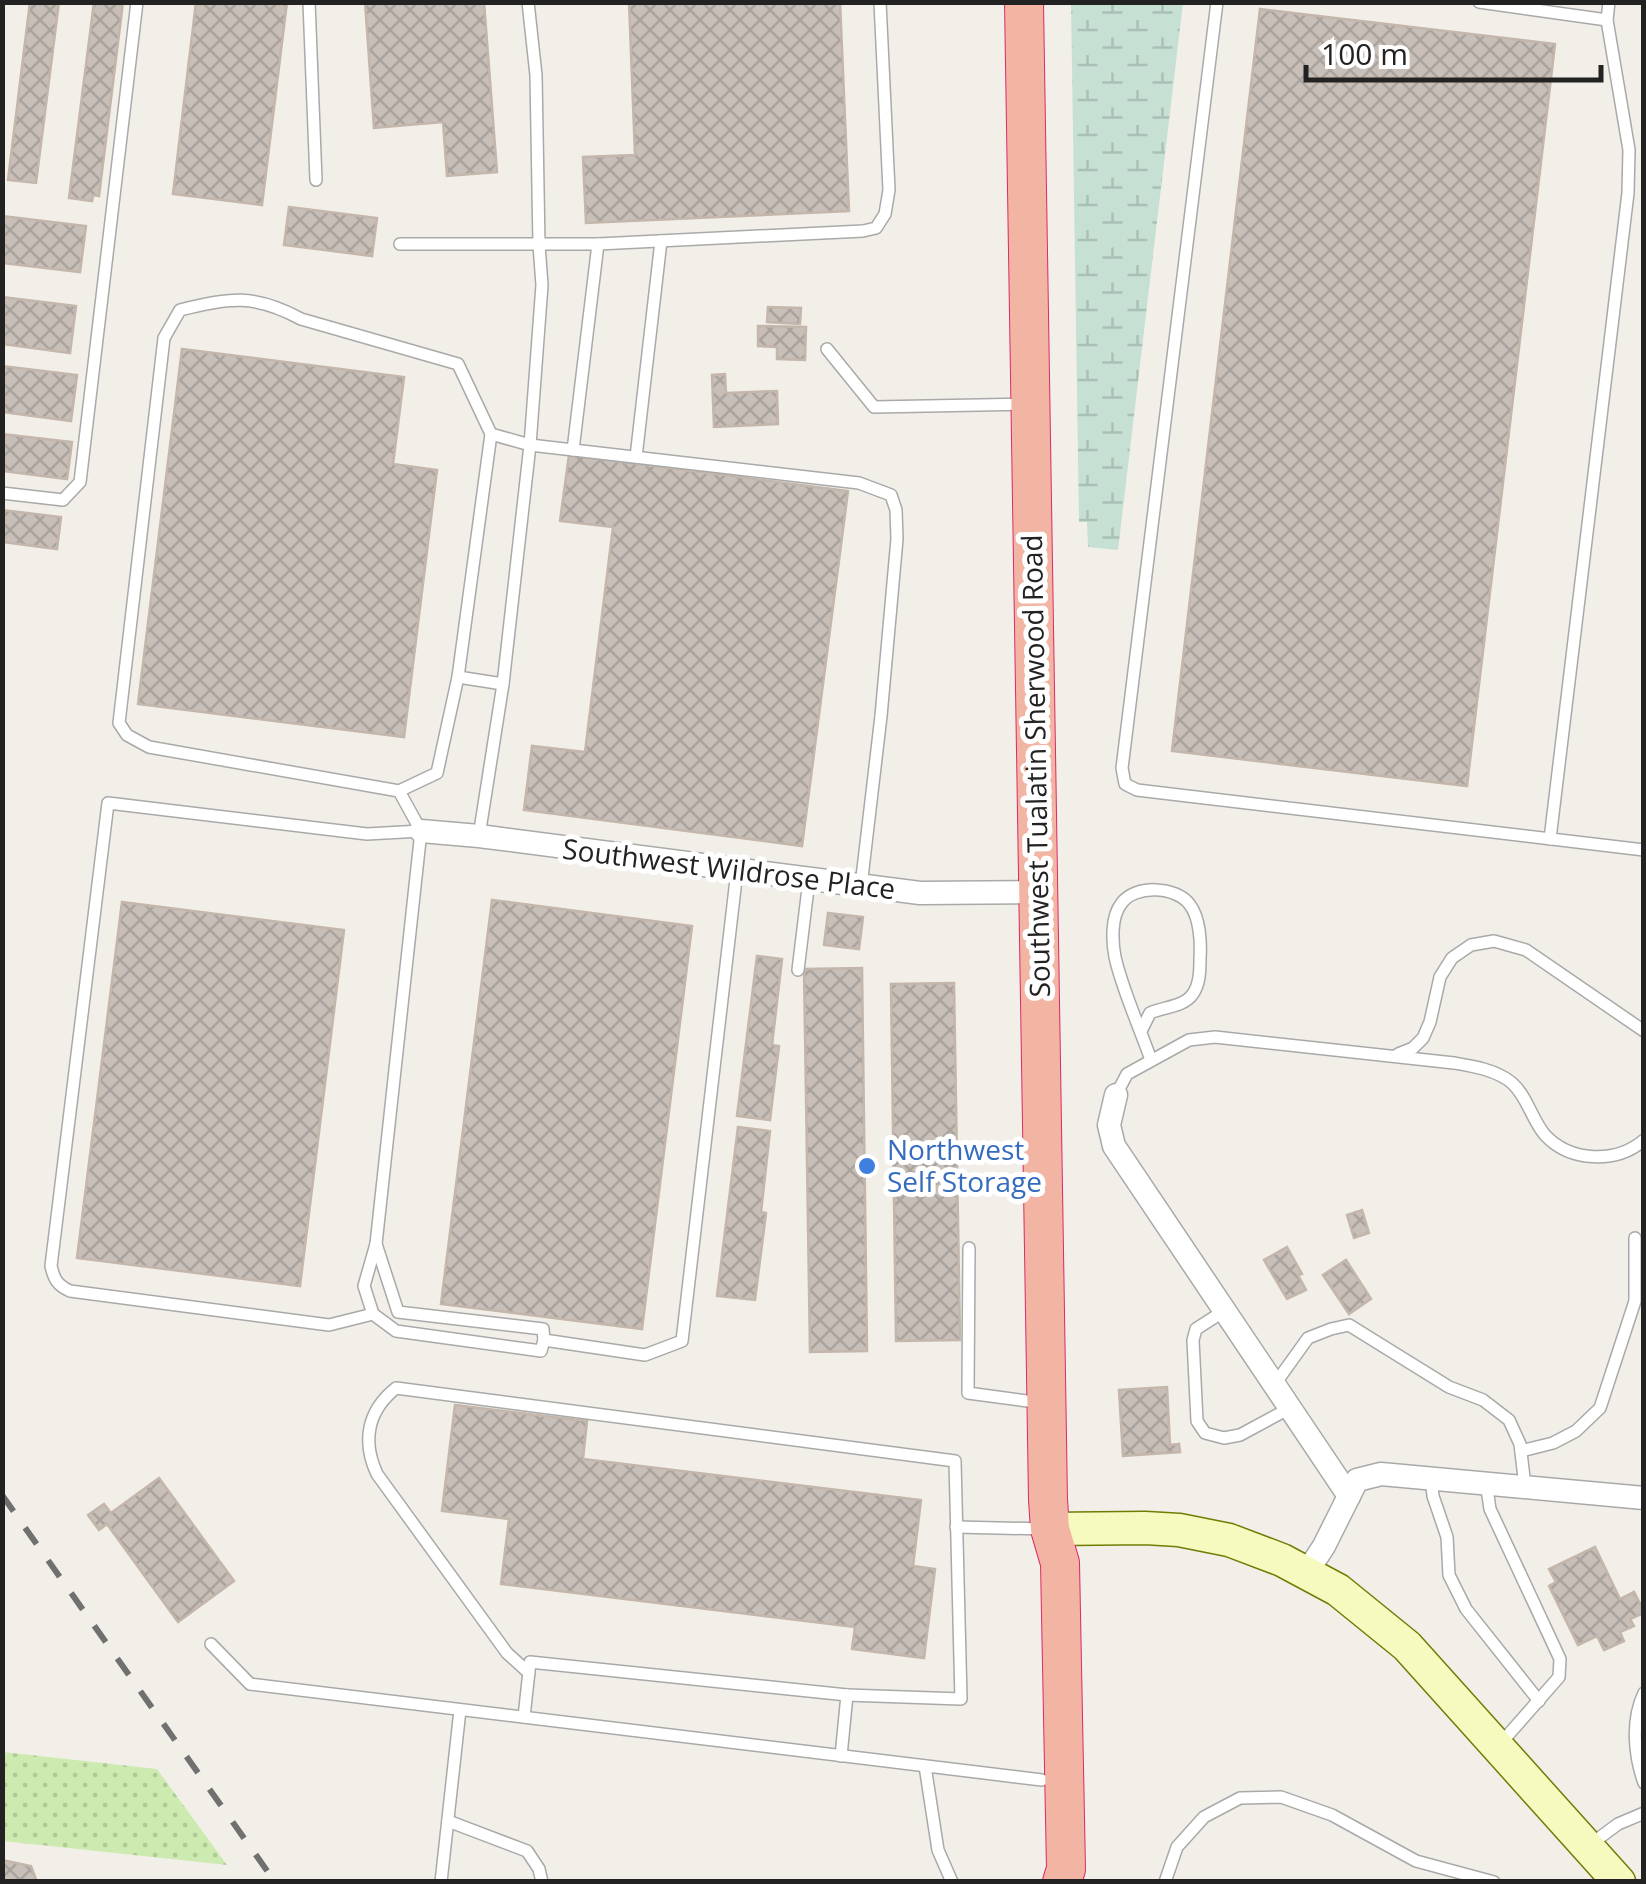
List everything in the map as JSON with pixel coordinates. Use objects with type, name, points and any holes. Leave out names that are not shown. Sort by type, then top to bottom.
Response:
[{"type":"highway","name":"Southwest Tualatin Sherwood Road","points":[[1024,2],[1046,1404],[1050,1530],[1060,1562],[1066,1869],[1062,1882]]},
{"type":"highway","name":"Southwest Tualatin Sherwood Road","points":[[1047,1882],[1043,1869],[1038,1566],[1050,1530]]},
{"type":"main road","points":[[1050,1530],[1179,1530],[1229,1540],[1282,1560],[1338,1590],[1398,1636],[1619,1882]]},
{"type":"street","name":"Southwest Wildrose Place","points":[[421,831],[920,894],[1037,892]]},
{"type":"street","points":[[1116,1095],[1108,1125],[1114,1146],[1348,1496]]},
{"type":"street","points":[[1307,1572],[1357,1480],[1382,1474],[1644,1498]]},
{"type":"lane","points":[[2,493],[63,500],[80,482],[137,2]]},
{"type":"lane","points":[[310,2],[316,180]]},
{"type":"lane","points":[[479,836],[503,684],[530,444],[542,285],[536,74],[528,2]]},
{"type":"lane","points":[[400,244],[598,244],[876,228],[884,214],[888,190],[880,2]]},
{"type":"lane","points":[[1217,2],[1122,768],[1125,784],[1138,790],[1644,850]]},
{"type":"lane","points":[[1479,2],[1607,20]]},
{"type":"lane","points":[[1550,838],[1628,193],[1629,150],[1607,20],[1609,2]]},
{"type":"lane","points":[[1628,193],[1644,198]]},
{"type":"lane","points":[[636,457],[661,241]]},
{"type":"lane","points":[[573,450],[598,244]]},
{"type":"lane","points":[[217,300],[258,302],[301,319],[458,364],[491,434],[458,677],[437,773],[398,791],[149,747],[127,735],[119,723],[164,338],[180,310],[217,300]]},
{"type":"lane","points":[[826,348],[874,407],[1030,404]]},
{"type":"lane","points":[[491,434],[573,450],[859,483],[891,495],[898,539],[862,886]]},
{"type":"lane","points":[[458,677],[503,684]]},
{"type":"lane","points":[[376,1244],[398,1312],[543,1329],[541,1351],[396,1332],[372,1314],[364,1286],[376,1244],[421,831],[398,791]]},
{"type":"lane","points":[[372,1314],[330,1325],[70,1291],[53,1277],[51,1266],[108,803],[367,834],[421,831]]},
{"type":"lane","points":[[544,1340],[645,1355],[682,1342],[738,871]]},
{"type":"lane","points":[[798,970],[809,880]]},
{"type":"lane","points":[[1141,1030],[1150,1013],[1192,996],[1200,975],[1201,949],[1190,905],[1171,893],[1157,890],[1129,895],[1115,916],[1115,956],[1141,1030],[1152,1060]]},
{"type":"lane","points":[[1388,1056],[1413,1048],[1423,1038],[1440,977],[1452,958],[1471,945],[1494,941],[1526,950],[1644,1032]]},
{"type":"lane","points":[[1116,1095],[1127,1074],[1189,1040],[1215,1037],[1476,1067],[1512,1082],[1546,1136],[1565,1150],[1584,1156],[1606,1156],[1624,1152],[1644,1140]]},
{"type":"lane","points":[[1521,1450],[1553,1443],[1576,1431],[1600,1408],[1635,1300],[1635,1238]]},
{"type":"lane","points":[[969,1248],[968,1392],[1046,1404]]},
{"type":"lane","points":[[1224,1311],[1196,1329],[1193,1340],[1198,1420],[1205,1433],[1224,1438],[1240,1434],[1290,1408]]},
{"type":"lane","points":[[1274,1386],[1308,1338],[1349,1325],[1449,1387],[1483,1400],[1509,1420],[1521,1450],[1525,1486]]},
{"type":"lane","points":[[524,1718],[529,1673],[530,1662],[847,1695],[960,1699],[955,1461],[396,1388],[373,1413],[367,1432],[368,1456],[506,1654],[529,1673]]},
{"type":"lane","points":[[1431,1477],[1447,1537],[1449,1575],[1466,1609],[1539,1700]]},
{"type":"lane","points":[[1486,1482],[1490,1510],[1560,1660],[1560,1677],[1498,1747]]},
{"type":"lane","points":[[956,1527],[1050,1530]]},
{"type":"lane","points":[[212,1644],[250,1684],[1042,1780]]},
{"type":"lane","points":[[1644,1693],[1636,1708],[1636,1762],[1644,1783]]},
{"type":"lane","points":[[841,1756],[847,1695]]},
{"type":"lane","points":[[441,1882],[460,1710]]},
{"type":"lane","points":[[925,1766],[938,1850],[952,1882]]},
{"type":"lane","points":[[1165,1882],[1177,1847],[1204,1817],[1240,1798],[1281,1797],[1332,1815],[1416,1860],[1494,1882]]},
{"type":"lane","points":[[1588,1846],[1618,1824],[1644,1812]]},
{"type":"lane","points":[[448,1821],[528,1851],[539,1868],[542,1882]]},
{"type":"green space","points":[[1071,3],[1183,3],[1118,550],[1088,547],[1087,522],[1079,522]]},
{"type":"green space","points":[[3,1752],[157,1769],[227,1865],[3,1841]]},
{"type":"building","points":[[30,2],[59,2],[36,183],[8,180]]},
{"type":"building","points":[[94,2],[123,2],[99,196],[93,195],[92,201],[69,198]]},
{"type":"building","points":[[196,2],[287,2],[262,205],[173,194]]},
{"type":"building","points":[[365,2],[484,2],[497,172],[447,176],[443,122],[374,128]]},
{"type":"building","points":[[629,2],[840,2],[849,211],[586,223],[583,157],[635,155]]},
{"type":"building","points":[[1260,9],[1555,44],[1467,786],[1172,751]]},
{"type":"building","points":[[289,207],[377,218],[372,256],[284,245]]},
{"type":"building","points":[[2,216],[86,226],[80,272],[2,263]]},
{"type":"building","points":[[2,297],[76,306],[70,353],[2,344]]},
{"type":"building","points":[[768,307],[801,308],[800,324],[767,322]]},
{"type":"building","points":[[758,326],[806,327],[805,360],[777,359],[777,347],[758,346]]},
{"type":"building","points":[[182,349],[404,377],[393,464],[437,470],[404,737],[138,704]]},
{"type":"building","points":[[2,366],[77,375],[71,421],[2,412]]},
{"type":"building","points":[[725,374],[726,393],[777,391],[778,424],[714,427],[712,375]]},
{"type":"building","points":[[2,434],[72,442],[67,479],[2,471]]},
{"type":"building","points":[[569,455],[848,491],[802,846],[524,810],[532,746],[585,752],[613,527],[560,521]]},
{"type":"building","points":[[2,510],[61,517],[57,549],[2,542]]},
{"type":"building","points":[[492,900],[692,926],[642,1329],[441,1304]]},
{"type":"building","points":[[122,902],[344,930],[300,1286],[77,1258]]},
{"type":"building","points":[[828,913],[863,917],[859,949],[824,945]]},
{"type":"building","points":[[757,956],[782,959],[772,1045],[779,1046],[770,1120],[737,1116]]},
{"type":"building","points":[[862,968],[867,1351],[810,1352],[804,969]]},
{"type":"building","points":[[954,983],[960,1340],[896,1341],[891,984]]},
{"type":"building","points":[[738,1127],[770,1131],[761,1212],[766,1213],[755,1300],[717,1296]]},
{"type":"building","points":[[1362,1210],[1369,1233],[1354,1238],[1347,1215]]},
{"type":"building","points":[[1287,1247],[1306,1290],[1287,1299],[1264,1260]]},
{"type":"building","points":[[1346,1260],[1371,1299],[1349,1314],[1323,1275]]},
{"type":"building","points":[[1167,1387],[1170,1445],[1179,1444],[1180,1452],[1123,1456],[1119,1390]]},
{"type":"building","points":[[455,1405],[587,1421],[583,1459],[921,1500],[913,1566],[935,1569],[924,1658],[852,1649],[855,1627],[501,1584],[509,1519],[442,1511]]},
{"type":"building","points":[[159,1478],[234,1581],[178,1622],[107,1524],[99,1530],[88,1515],[104,1504],[111,1513]]},
{"type":"building","points":[[1595,1547],[1620,1599],[1634,1592],[1644,1611],[1630,1619],[1634,1626],[1620,1632],[1624,1641],[1604,1650],[1597,1636],[1578,1645],[1549,1586],[1556,1582],[1549,1569]]},
{"type":"building","points":[[2,1860],[31,1866],[37,1882],[2,1882]]},
{"type":"railway","points":[[2,1495],[275,1882]]},
{"type":"place","name":"Northwest Self Storage","points":[[867,1166]]}]
